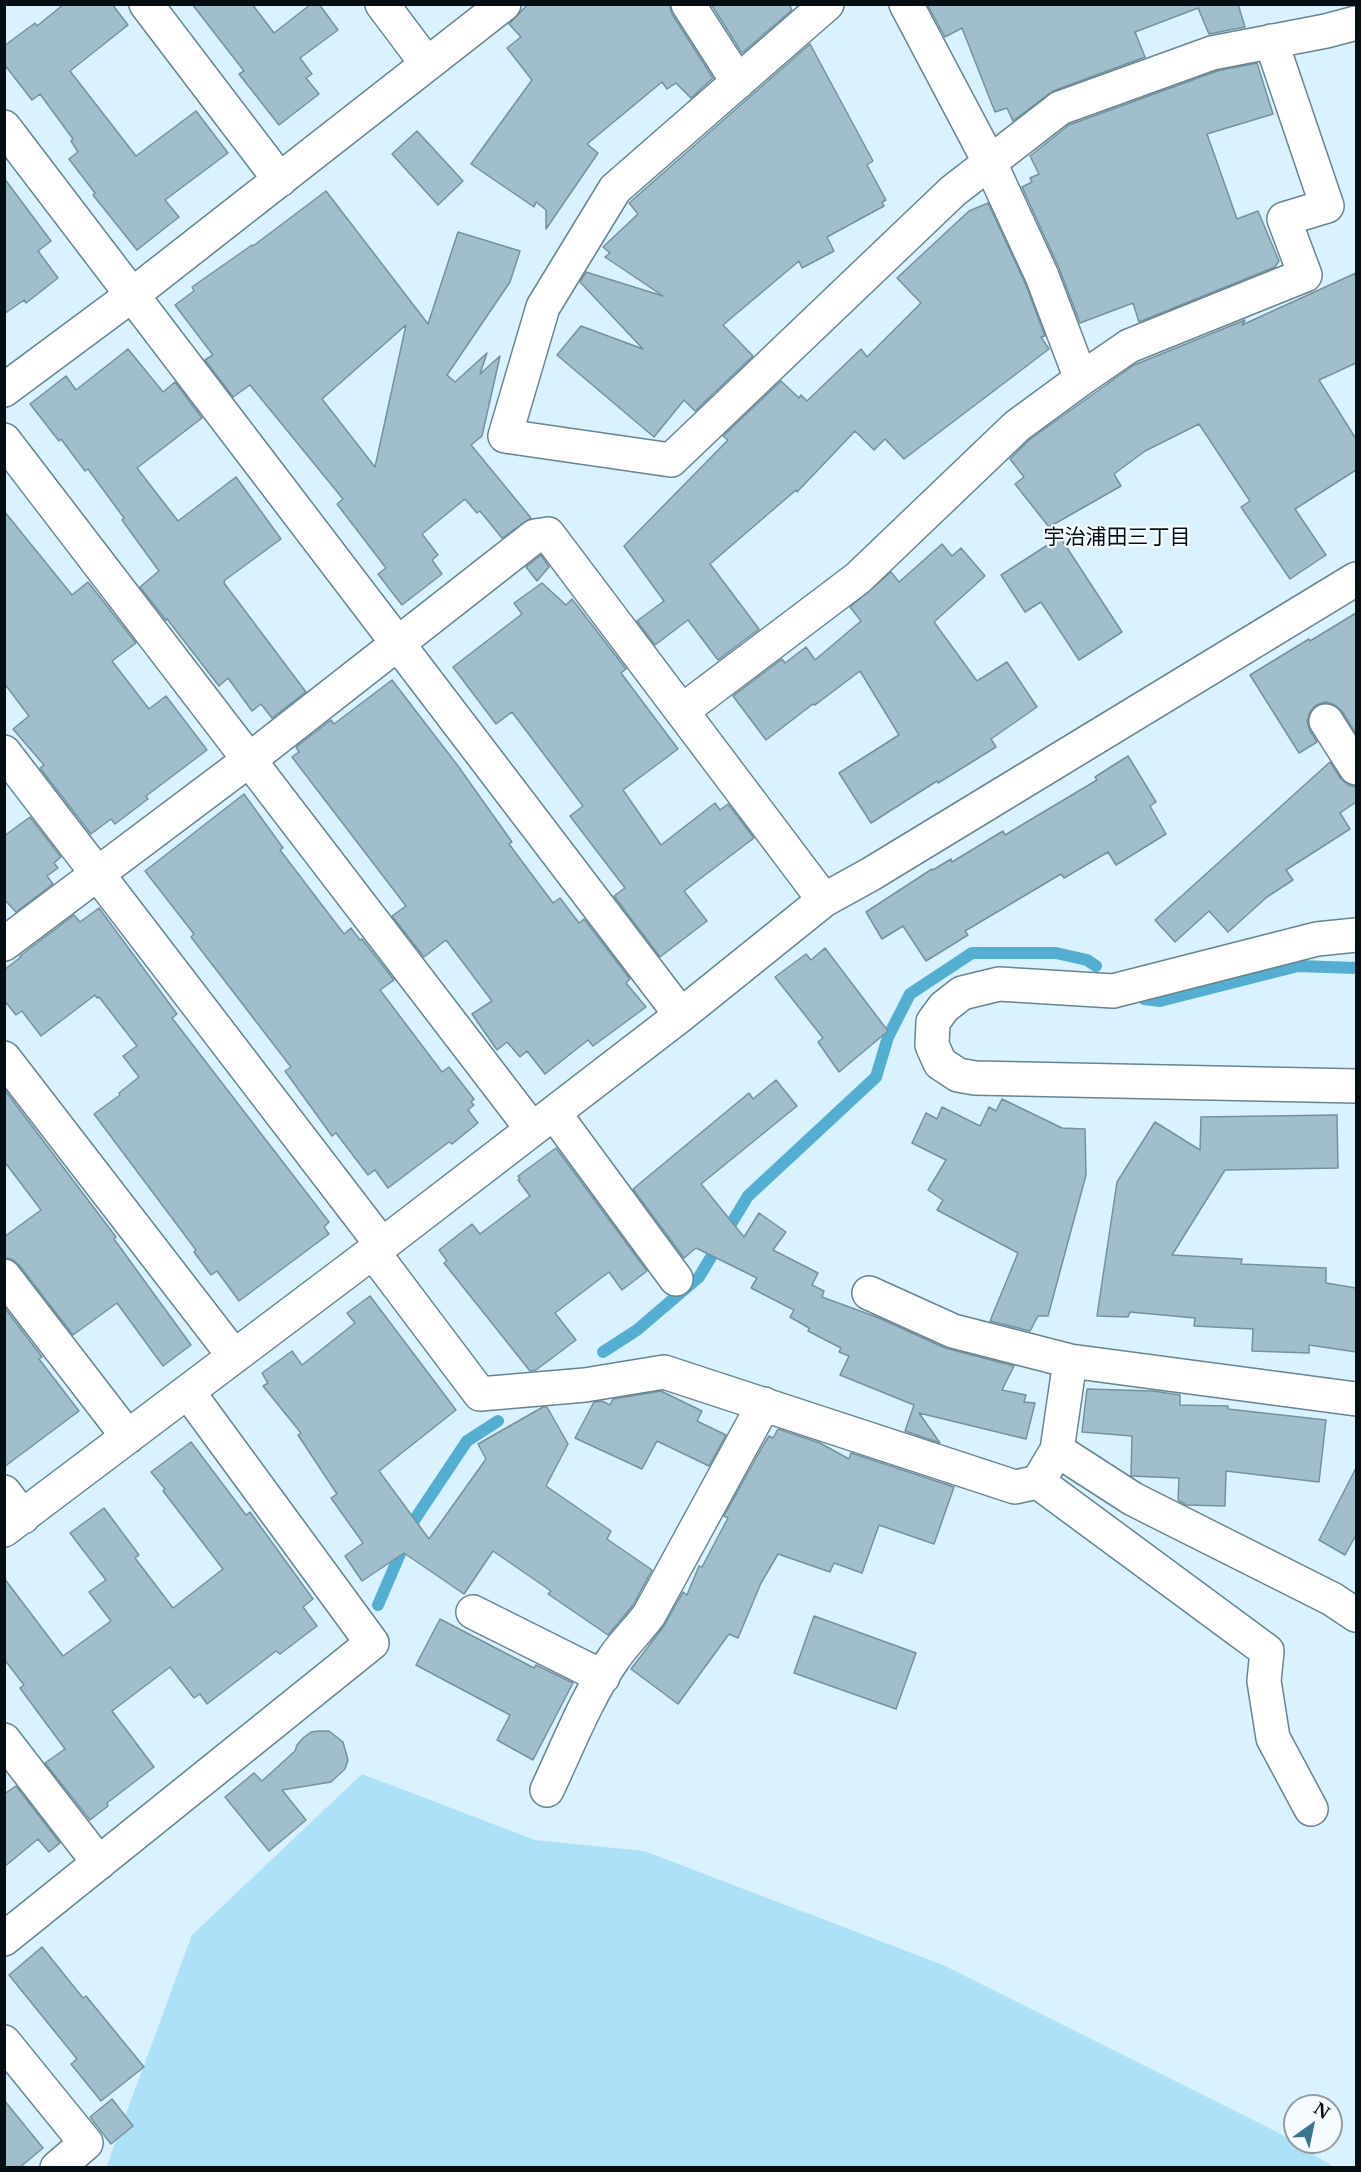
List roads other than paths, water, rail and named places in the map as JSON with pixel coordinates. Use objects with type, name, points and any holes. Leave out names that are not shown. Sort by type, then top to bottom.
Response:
[{"type":"street","points":[[146,4],[280,180]]},
{"type":"street","points":[[382,4],[427,64]]},
{"type":"street","points":[[4,390],[132,296],[504,4]]},
{"type":"street","points":[[688,4],[738,82]]},
{"type":"street","points":[[827,4],[615,189],[543,307],[505,436],[671,460],[953,191],[1060,108],[1212,53],[1356,23]]},
{"type":"street","points":[[906,4],[990,163],[1042,276],[1081,379]]},
{"type":"street","points":[[682,711],[858,578],[1017,426],[1081,379],[1129,346],[1305,275],[1284,219],[1327,206],[1271,41]]},
{"type":"street","points":[[4,127],[681,1015]]},
{"type":"street","points":[[4,440],[249,760],[543,1121],[676,1279]]},
{"type":"street","points":[[4,944],[249,760],[535,536],[548,534],[824,900]]},
{"type":"street","points":[[11,1513],[128,1437],[188,1392],[681,1015],[824,900],[871,874],[1356,579]]},
{"type":"street","points":[[1326,721],[1356,768]]},
{"type":"street","points":[[4,752],[377,1248],[480,1394],[585,1385],[664,1372],[1015,1487],[1038,1482],[1057,1450],[1070,1361]]},
{"type":"street","points":[[1356,935],[1317,939],[1113,991],[999,984],[962,993],[944,1007],[933,1022],[932,1045],[940,1063],[958,1075],[975,1078],[1356,1086]]},
{"type":"street","points":[[4,1058],[234,1356]]},
{"type":"street","points":[[4,1276],[128,1437]]},
{"type":"street","points":[[869,1293],[953,1331],[1070,1361],[1356,1400]]},
{"type":"street","points":[[4,1939],[372,1643],[188,1392]]},
{"type":"street","points":[[547,1790],[614,1657],[649,1615],[764,1404]]},
{"type":"street","points":[[1057,1450],[1133,1498],[1332,1599],[1356,1615]]},
{"type":"street","points":[[1038,1482],[1268,1651],[1264,1681],[1273,1738],[1311,1809]]},
{"type":"street","points":[[473,1612],[603,1677]]},
{"type":"street","points":[[4,1740],[99,1863]]},
{"type":"street","points":[[4,2042],[86,2143],[57,2168]]},
{"type":"waterway","points":[[603,1352],[637,1330],[699,1277],[748,1196],[876,1077],[888,1037],[910,994],[972,953],[1056,953],[1087,960],[1096,966]]},
{"type":"waterway","points":[[1144,999],[1160,1001],[1298,966],[1356,968]]},
{"type":"waterway","points":[[378,1605],[415,1519],[467,1441],[498,1421]]},
{"type":"district","name":"宇治浦田三丁目","points":[[1117,538]]}]
